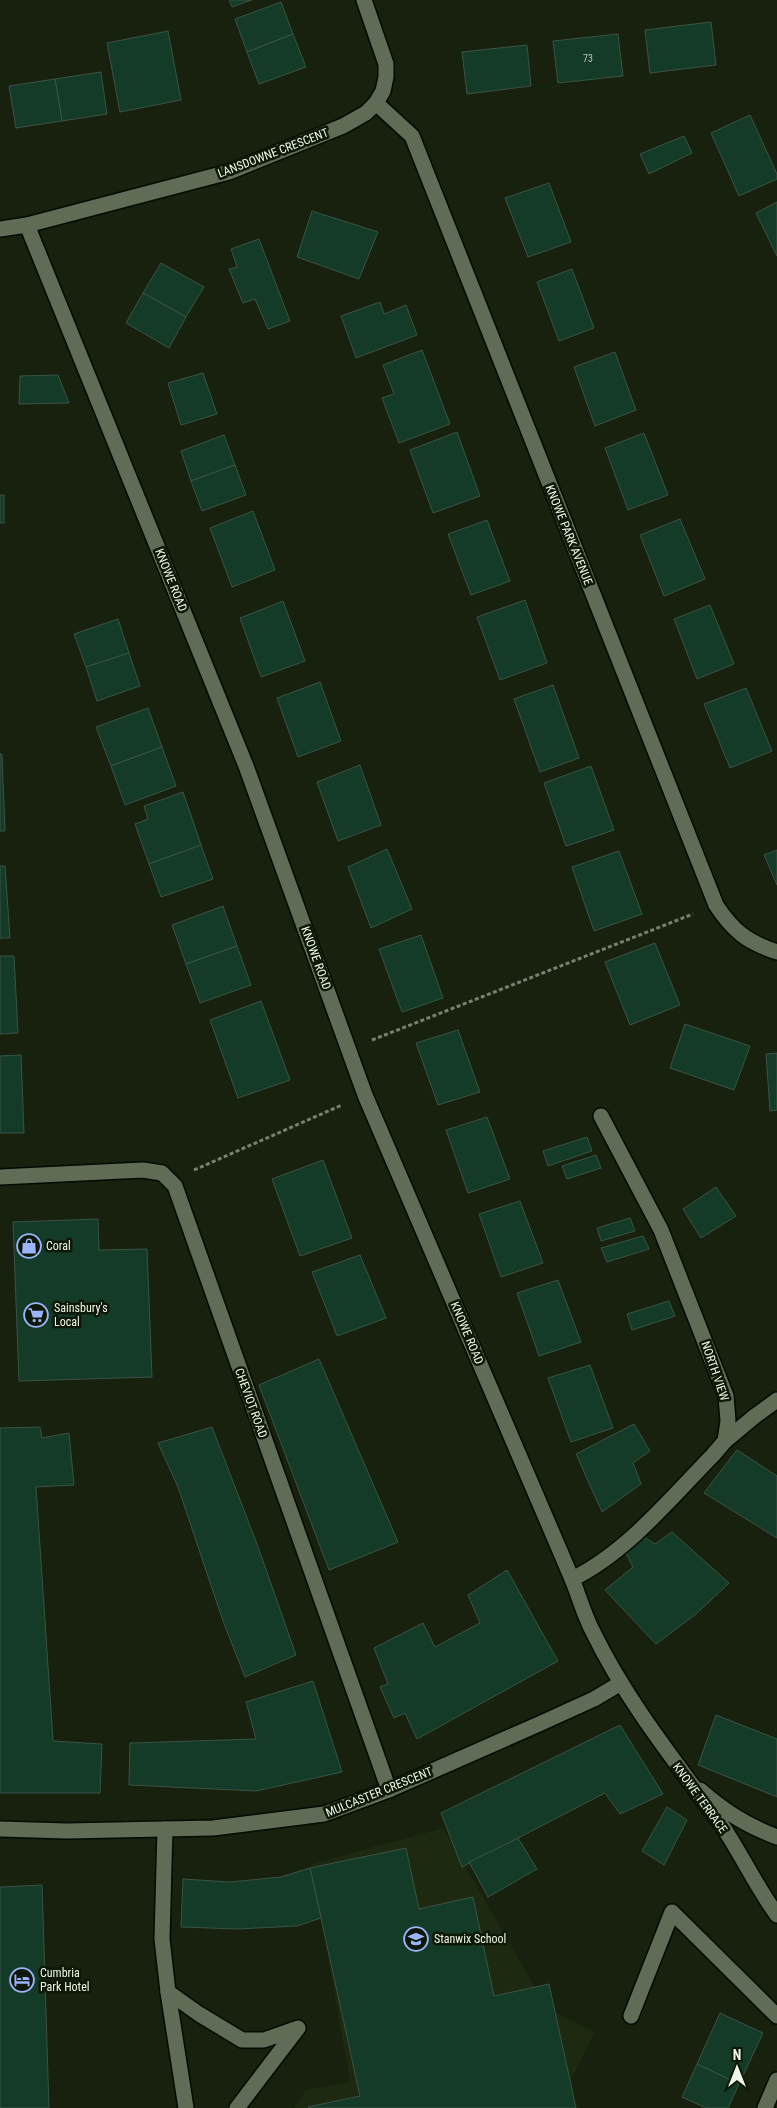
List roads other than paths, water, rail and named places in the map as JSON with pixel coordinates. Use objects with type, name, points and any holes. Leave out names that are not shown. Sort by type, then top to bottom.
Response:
[{"type":"street","name":"LANSDOWNE CRESCENT","points":[[0,229],[28,225],[229,172],[354,120],[366,113],[376,103],[382,91],[386,77],[386,64],[364,0]]},
{"type":"street","name":"KNOWE PARK AVENUE","points":[[376,103],[412,136],[716,905],[727,922],[741,936],[759,946],[777,952]]},
{"type":"street","name":"KNOWE ROAD","points":[[28,225],[246,766],[365,1095],[572,1579],[592,1630],[620,1683]]},
{"type":"street","name":"NORTH VIEW","points":[[602,1116],[661,1230],[726,1396],[728,1421],[726,1441]]},
{"type":"street","name":"CHEVIOT ROAD","points":[[0,1177],[143,1170],[162,1173],[175,1186],[389,1790]]},
{"type":"street","points":[[572,1579],[592,1569],[617,1551],[726,1441],[777,1400]]},
{"type":"street","name":"MULCASTER CRESCENT","points":[[0,1829],[67,1831],[213,1828],[324,1814],[389,1790],[594,1699],[620,1683]]},
{"type":"street","name":"KNOWE TERRACE","points":[[620,1683],[684,1776],[720,1823],[762,1894],[777,1914]]},
{"type":"street","points":[[684,1776],[724,1811],[752,1828],[777,1837]]},
{"type":"street","points":[[165,1829],[162,1939],[168,1992],[186,2108]]},
{"type":"street","points":[[631,2016],[672,1912],[777,2016]]},
{"type":"street","points":[[168,1992],[199,2014],[242,2040],[264,2040],[298,2028],[237,2108]]},
{"type":"street","points":[[765,2108],[777,2080]]},
{"type":"place","name":"Coral","points":[[29,1246]]},
{"type":"place","name":"Sainsbury's Local","points":[[36,1315]]},
{"type":"place","name":"Stanwix School","points":[[416,1939]]},
{"type":"place","name":"Cumbria Park Hotel","points":[[22,1980]]}]
